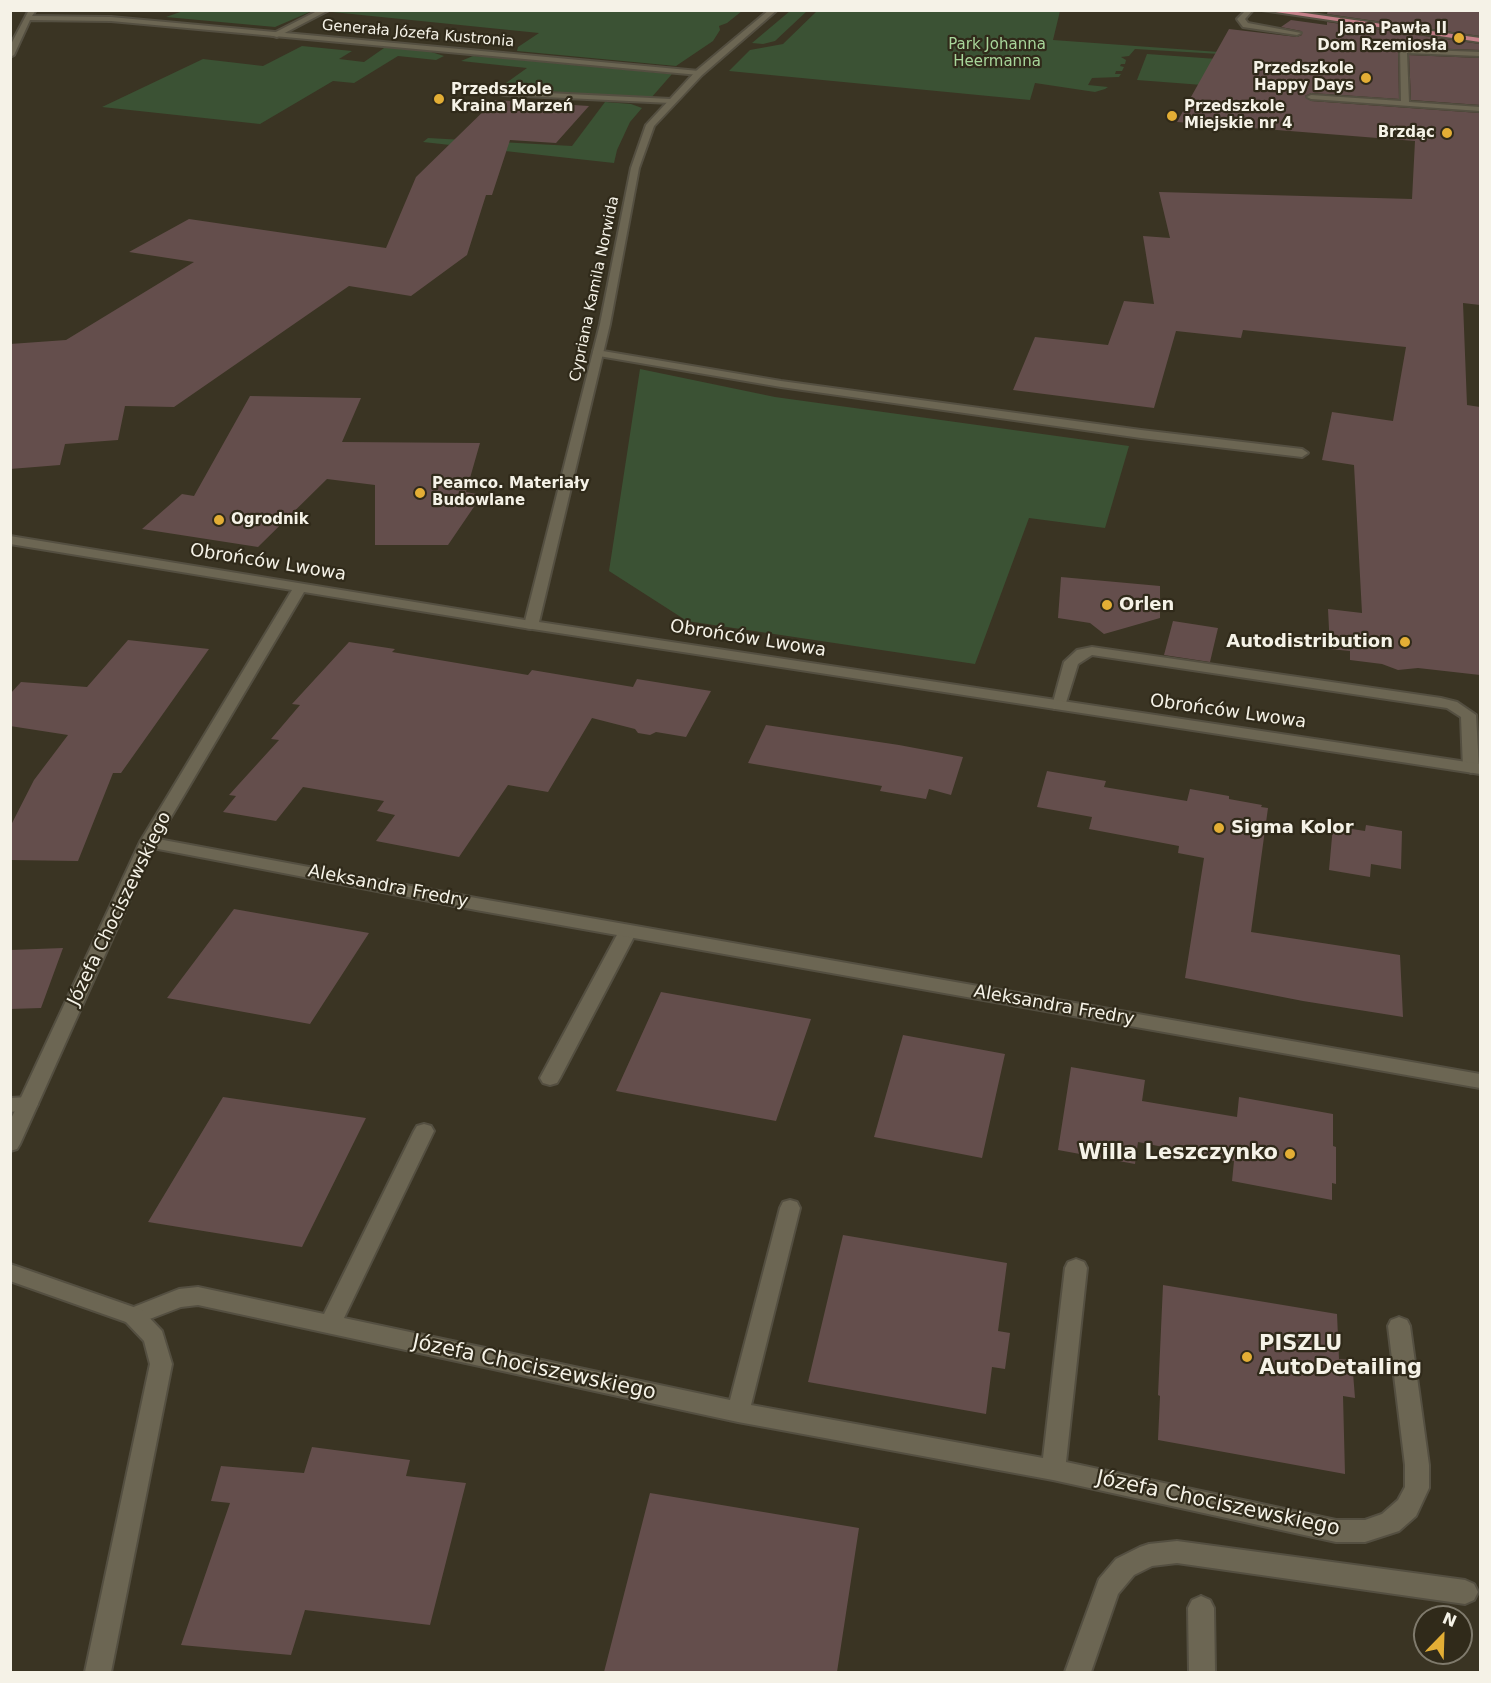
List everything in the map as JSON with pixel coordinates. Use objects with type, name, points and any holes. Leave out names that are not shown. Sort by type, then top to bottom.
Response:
[{"type":"main road","points":[[1266,10],[1480,40]]},
{"type":"main road","points":[[1321,10],[1480,33]]},
{"type":"street","points":[[10,55],[33,10]]},
{"type":"street","points":[[274,35],[326,10]]},
{"type":"street","name":"Cypriana Kamila Norwida","points":[[531,625],[597,353],[635,168],[650,125],[699,73],[774,10]]},
{"type":"street","points":[[1250,10],[1241,19],[1246,25],[1297,33]]},
{"type":"street","name":"Generała Józefa Kustronia","points":[[27,18],[88,18],[699,73]]},
{"type":"street","points":[[1405,104],[1403,51],[1480,54]]},
{"type":"street","points":[[506,93],[671,101]]},
{"type":"street","points":[[1311,97],[1480,109]]},
{"type":"street","points":[[597,353],[781,384],[1141,434],[1302,453]]},
{"type":"street","name":"Obrońców Lwowa","points":[[10,540],[531,625],[1476,769]]},
{"type":"street","name":"Józefa Chociszewskiego","points":[[10,1144],[19,1105],[148,842],[300,588]]},
{"type":"street","points":[[1059,706],[1071,662],[1082,653],[1092,651],[1429,700],[1452,705],[1468,715],[1476,769]]},
{"type":"street","name":"Aleksandra Fredry","points":[[148,842],[628,931],[1480,1082]]},
{"type":"street","points":[[550,1078],[628,931]]},
{"type":"street","points":[[330,1325],[424,1131]]},
{"type":"street","points":[[738,1412],[790,1208]]},
{"type":"street","points":[[1053,1470],[1077,1268]]},
{"type":"street","points":[[10,1272],[134,1316],[154,1337],[161,1364],[98,1672]]},
{"type":"street","name":"Józefa Chociszewskiego","points":[[134,1316],[179,1298],[198,1296],[738,1412],[1053,1470],[1336,1531],[1365,1531],[1390,1523],[1407,1508],[1417,1488],[1417,1465],[1399,1326]]},
{"type":"street","points":[[1078,1672],[1108,1587],[1125,1567],[1149,1555],[1177,1552],[1465,1592]]},
{"type":"street","points":[[1201,1608],[1202,1672]]},
{"type":"green space","points":[[335,10],[742,11],[727,23],[719,26],[720,30],[713,41],[676,66],[517,51],[518,47],[539,33],[332,12]]},
{"type":"green space","name":"Park Johanna Heermanna","points":[[818,10],[1060,11],[1053,40],[1219,52],[1220,54],[1135,49],[1129,56],[1121,57],[1126,60],[1125,64],[1120,66],[1124,67],[1122,71],[1116,71],[1115,74],[1121,74],[1119,77],[1092,78],[1088,85],[1108,87],[1105,89],[1095,92],[1035,83],[1030,100],[729,71],[750,50],[783,44]]},
{"type":"green space","points":[[183,11],[312,11],[275,27],[166,17]]},
{"type":"green space","points":[[790,11],[807,11],[775,41],[763,44],[752,43]]},
{"type":"green space","points":[[302,46],[352,51],[339,59],[364,62],[384,48],[374,46],[428,51],[444,56],[436,60],[398,56],[354,83],[333,81],[260,124],[102,107],[203,59],[263,66]]},
{"type":"green space","points":[[1147,54],[1273,63],[1255,89],[1137,80]]},
{"type":"green space","points":[[473,56],[672,74],[651,98],[499,88],[527,68],[461,61]]},
{"type":"green space","points":[[605,102],[631,104],[642,108],[630,122],[617,150],[614,163],[423,142],[428,138],[572,146]]},
{"type":"green space","points":[[640,369],[775,397],[1129,446],[1105,528],[1029,518],[975,664],[687,621],[609,571]]},
{"type":"building","points":[[1328,10],[1480,10],[1480,36],[1327,14]]},
{"type":"building","points":[[1291,20],[1327,25],[1327,22],[1480,44],[1480,50],[1398,47],[1399,99],[1311,93],[1305,96],[1311,101],[1480,113],[1480,305],[1463,303],[1467,405],[1480,407],[1480,675],[1418,668],[1398,670],[1382,664],[1350,660],[1350,651],[1330,649],[1328,609],[1362,613],[1354,465],[1322,460],[1332,412],[1393,421],[1406,347],[1243,330],[1241,338],[1176,331],[1154,408],[1013,390],[1035,337],[1108,345],[1124,301],[1154,304],[1143,236],[1170,238],[1159,192],[1412,199],[1415,141],[1177,122],[1229,29],[1297,37],[1302,35],[1301,31],[1281,27]]},
{"type":"building","points":[[1409,55],[1480,58],[1480,105],[1411,100]]},
{"type":"building","points":[[495,100],[589,106],[556,143],[510,140],[492,195],[486,195],[467,255],[411,296],[349,286],[174,407],[125,406],[118,440],[65,444],[60,465],[10,469],[10,344],[66,340],[194,262],[129,252],[189,219],[386,248],[416,177]]},
{"type":"building","points":[[250,396],[361,398],[342,442],[480,443],[466,492],[482,495],[448,545],[375,545],[375,485],[327,479],[258,547],[142,529],[182,494],[194,496]]},
{"type":"building","points":[[1061,577],[1160,586],[1160,618],[1104,634],[1090,623],[1058,618]]},
{"type":"building","points":[[1173,621],[1218,628],[1210,662],[1164,655]]},
{"type":"building","points":[[128,640],[209,649],[121,773],[113,773],[78,861],[10,860],[10,827],[34,780],[68,735],[10,726],[10,694],[21,682],[87,687]]},
{"type":"building","points":[[349,642],[395,649],[392,652],[528,675],[532,670],[633,687],[637,679],[711,691],[686,737],[656,732],[650,735],[638,733],[635,729],[592,718],[548,792],[508,785],[459,857],[376,841],[395,815],[377,811],[384,801],[303,787],[276,821],[223,812],[236,796],[229,795],[279,740],[271,739],[300,705],[292,704]]},
{"type":"building","points":[[766,725],[963,757],[951,795],[929,789],[926,799],[880,791],[882,786],[748,763]]},
{"type":"building","points":[[1047,771],[1106,781],[1104,787],[1187,801],[1190,789],[1229,796],[1229,799],[1268,808],[1251,932],[1400,955],[1403,1017],[1303,1001],[1185,978],[1204,858],[1178,853],[1179,846],[1089,829],[1092,817],[1037,807]]},
{"type":"building","points":[[1366,825],[1402,831],[1401,869],[1371,864],[1370,877],[1329,870],[1333,826],[1365,831]]},
{"type":"building","points":[[234,909],[369,933],[310,1024],[167,998]]},
{"type":"building","points":[[63,948],[41,1008],[10,1009],[10,950]]},
{"type":"building","points":[[661,992],[811,1019],[776,1121],[616,1091]]},
{"type":"building","points":[[903,1035],[1005,1054],[982,1158],[874,1137]]},
{"type":"building","points":[[1071,1067],[1145,1080],[1142,1101],[1237,1117],[1239,1097],[1333,1114],[1336,1184],[1332,1183],[1332,1200],[1232,1181],[1234,1161],[1138,1142],[1135,1164],[1058,1150]]},
{"type":"building","points":[[223,1097],[366,1118],[302,1247],[148,1222]]},
{"type":"building","points":[[843,1235],[1007,1263],[998,1331],[1010,1333],[1005,1369],[992,1367],[986,1414],[808,1382]]},
{"type":"building","points":[[1163,1285],[1337,1314],[1339,1359],[1352,1360],[1355,1398],[1343,1396],[1345,1474],[1158,1440]]},
{"type":"building","points":[[312,1447],[410,1460],[406,1476],[466,1483],[430,1625],[305,1610],[291,1655],[181,1645],[230,1503],[211,1501],[221,1466],[304,1473]]},
{"type":"building","points":[[650,1493],[859,1528],[837,1672],[604,1672]]},
{"type":"place","name":"Jana Pawła II Dom Rzemiosła","points":[[1459,38]]},
{"type":"place","name":"Przedszkole Happy Days","points":[[1366,78]]},
{"type":"place","name":"Przedszkole Kraina Marzeń","points":[[439,99]]},
{"type":"place","name":"Przedszkole Miejskie nr 4","points":[[1172,116]]},
{"type":"place","name":"Brzdąc","points":[[1447,133]]},
{"type":"place","name":"Peamco. Materiały Budowlane","points":[[420,493]]},
{"type":"place","name":"Ogrodnik","points":[[219,520]]},
{"type":"place","name":"Orlen","points":[[1107,605]]},
{"type":"place","name":"Autodistribution","points":[[1405,642]]},
{"type":"place","name":"Sigma Kolor","points":[[1219,828]]},
{"type":"place","name":"Willa Leszczynko","points":[[1290,1154]]},
{"type":"place","name":"PISZLU AutoDetailing","points":[[1247,1357]]}]
